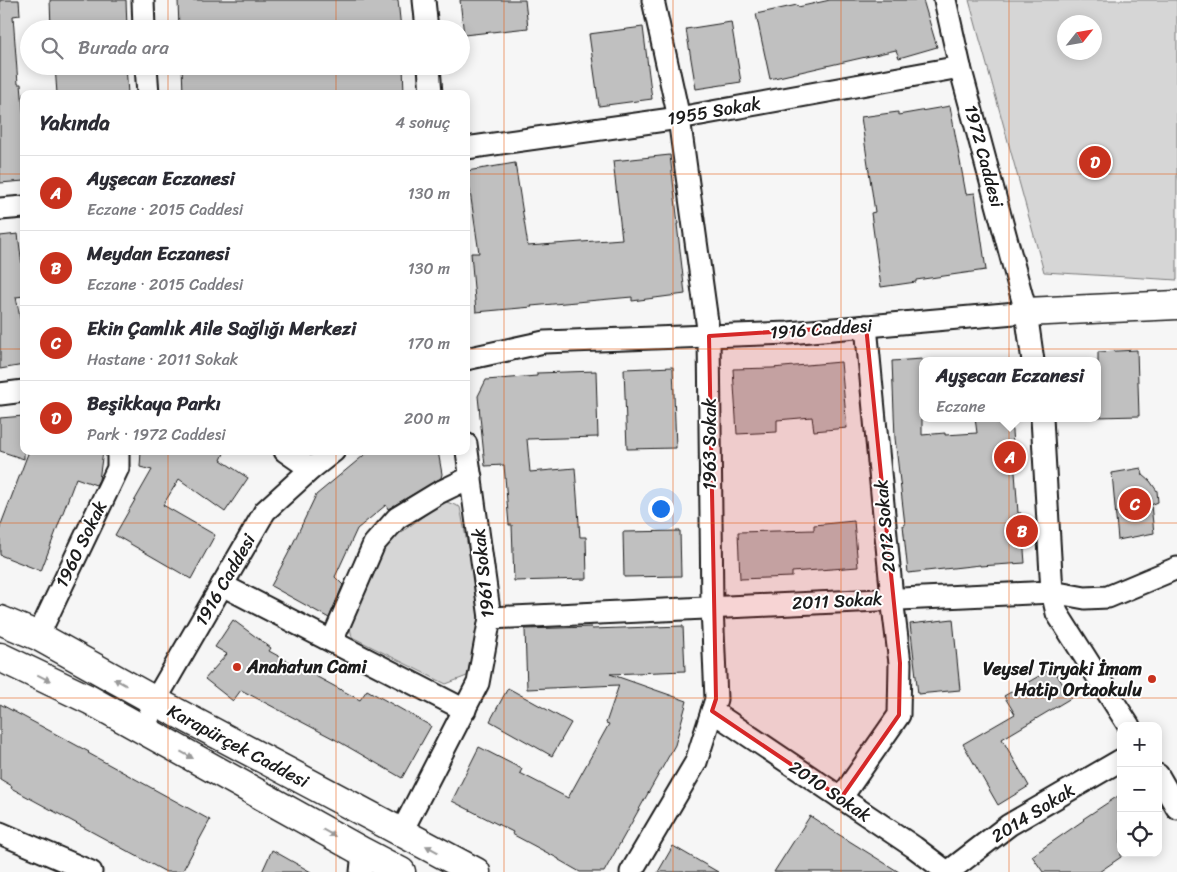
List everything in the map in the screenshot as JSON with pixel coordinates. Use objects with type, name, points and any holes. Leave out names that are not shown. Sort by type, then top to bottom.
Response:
[{"type":"main road","name":"1916 Caddesi","points":[[1026,312],[1177,305]]},
{"type":"main road","name":"Karapürçek Caddesi","points":[[0,620],[38,636],[155,701],[476,872]]},
{"type":"main road","name":"Karapürçek Caddesi","points":[[0,657],[90,700],[144,730],[362,862],[401,872]]},
{"type":"street","points":[[142,0],[143,20]]},
{"type":"street","points":[[424,0],[426,20]]},
{"type":"street","name":"1963 Sokak","points":[[631,872],[696,762],[716,699],[712,607],[709,336],[679,118],[653,0]]},
{"type":"street","name":"1972 Caddesi","points":[[945,0],[960,67],[1026,312],[1032,357]]},
{"type":"street","name":"1955 Sokak","points":[[470,147],[679,118],[960,67]]},
{"type":"street","points":[[147,75],[148,90]]},
{"type":"street","points":[[430,75],[431,90]]},
{"type":"street","points":[[0,209],[20,207]]},
{"type":"street","name":"1916 Caddesi","points":[[470,358],[544,342],[788,333],[1026,312]]},
{"type":"street","name":"2012 Sokak","points":[[841,798],[899,715],[900,663],[866,326]]},
{"type":"street","points":[[0,394],[20,392]]},
{"type":"street","points":[[1042,422],[1052,592],[1057,613],[1126,722]]},
{"type":"street","name":"1960 Sokak","points":[[38,636],[118,468],[118,455]]},
{"type":"street","points":[[291,455],[311,469]]},
{"type":"street","name":"1916 Caddesi","points":[[144,730],[155,701],[265,511],[329,455]]},
{"type":"street","name":"1961 Sokak","points":[[400,832],[478,683],[490,618],[467,455]]},
{"type":"street","points":[[332,642],[374,544],[397,518],[438,493],[470,477]]},
{"type":"street","name":"2011 Sokak","points":[[490,618],[1052,592],[1084,598],[1108,597],[1177,568]]},
{"type":"street","points":[[222,585],[465,710]]},
{"type":"street","name":"2010 Sokak","points":[[712,711],[948,872]]},
{"type":"street","name":"2014 Sokak","points":[[948,872],[1009,825],[1117,762]]},
{"type":"street","points":[[1162,782],[1177,808]]},
{"type":"street","points":[[0,834],[91,872]]},
{"type":"highlighted area","points":[[866,326],[900,663],[899,715],[841,798],[712,711],[716,699],[709,336]]},
{"type":"shaded area","points":[[969,0],[1177,0],[1177,280],[1044,272]]},
{"type":"shaded area","points":[[444,501],[460,507],[481,614],[467,676],[446,684],[352,637],[348,619],[388,542]]},
{"type":"building","points":[[0,0],[19,0],[20,15],[13,16],[18,84],[21,84],[21,90],[20,181],[0,183]]},
{"type":"building","points":[[50,0],[126,0],[127,20],[51,20]]},
{"type":"building","points":[[178,0],[398,0],[400,20],[179,20]]},
{"type":"building","points":[[460,0],[525,0],[528,28],[470,34],[470,20],[462,20]]},
{"type":"building","points":[[830,0],[923,0],[937,47],[899,58],[896,50],[770,79],[756,14]]},
{"type":"building","points":[[731,22],[741,82],[696,89],[686,29]]},
{"type":"building","points":[[643,27],[652,99],[599,106],[589,34]]},
{"type":"building","points":[[56,75],[127,75],[128,90],[57,90]]},
{"type":"building","points":[[182,75],[403,75],[404,90],[183,90]]},
{"type":"building","points":[[950,106],[966,194],[975,193],[986,270],[881,287],[871,213],[875,212],[861,117],[898,112],[898,115]]},
{"type":"building","points":[[670,155],[685,294],[632,301],[632,297],[476,312],[471,253],[479,253],[470,192],[470,170],[515,163],[528,246],[622,239],[613,161]]},
{"type":"building","points":[[18,234],[20,249],[20,296],[16,297],[20,318],[20,366],[0,369],[0,236]]},
{"type":"building","points":[[1137,350],[1139,416],[1101,417],[1101,357],[1098,357],[1098,352]]},
{"type":"building","points":[[919,359],[919,422],[922,422],[922,435],[977,433],[976,422],[1011,422],[1018,513],[1021,513],[1025,563],[980,565],[908,573],[903,525],[905,525],[895,438],[892,361]]},
{"type":"building","points":[[841,362],[847,428],[814,431],[812,417],[777,420],[777,432],[737,434],[733,369],[772,368]]},
{"type":"building","points":[[673,367],[676,448],[627,449],[624,369]]},
{"type":"building","points":[[596,371],[598,437],[527,439],[530,472],[575,468],[580,537],[586,537],[587,579],[514,581],[512,525],[509,525],[504,465],[485,466],[478,396],[486,380],[537,376],[537,373]]},
{"type":"building","points":[[20,416],[20,455],[24,455],[24,459],[0,451],[0,418]]},
{"type":"building","points":[[27,455],[102,455],[99,480],[96,485],[76,478],[41,571],[0,555],[0,527]]},
{"type":"building","points":[[141,455],[223,455],[221,460],[248,478],[225,512],[179,479],[163,505],[215,535],[191,579],[115,535],[152,470],[140,467]]},
{"type":"building","points":[[364,455],[439,455],[441,478],[388,509],[386,505],[357,529],[335,577],[343,585],[329,618],[271,586],[316,495]]},
{"type":"building","points":[[1141,468],[1143,475],[1157,491],[1158,502],[1151,505],[1154,533],[1118,540],[1112,473]]},
{"type":"building","points":[[854,521],[858,567],[792,572],[792,577],[740,579],[738,532],[814,530],[814,525]]},
{"type":"building","points":[[680,531],[681,576],[624,577],[623,532]]},
{"type":"building","points":[[953,619],[960,690],[918,694],[910,624]]},
{"type":"building","points":[[233,620],[271,648],[269,651],[360,700],[367,690],[431,726],[402,778],[338,741],[241,690],[233,701],[205,679],[227,654],[215,647]]},
{"type":"building","points":[[683,626],[685,671],[610,674],[687,701],[675,745],[604,872],[580,872],[512,834],[513,832],[452,801],[479,747],[522,769],[520,773],[568,798],[609,724],[606,723],[619,685],[527,689],[525,629]]},
{"type":"building","points":[[1053,668],[1071,698],[1002,739],[1029,786],[998,805],[963,744],[1015,714],[1004,696]]},
{"type":"building","points":[[508,688],[571,723],[552,756],[490,721]]},
{"type":"building","points":[[0,704],[210,820],[182,872],[166,872],[11,788],[12,786],[0,779]]},
{"type":"building","points":[[1117,797],[1117,857],[1121,857],[1099,872],[1043,872],[1032,856]]},
{"type":"building","points":[[810,816],[838,834],[899,872],[774,872]]},
{"type":"building","points":[[673,846],[718,872],[658,872]]},
{"type":"building","points":[[272,850],[311,872],[262,872]]},
{"type":"place","name":"Beşikkaya Parkı","points":[[1095,162]]},
{"type":"place","name":"Ayşecan Eczanesi","points":[[1010,457]]},
{"type":"place","name":"Ekin Çamlık Aile Sağlığı Merkezi","points":[[1135,504]]},
{"type":"place","name":"Meydan Eczanesi","points":[[1022,531]]},
{"type":"place","name":"Anahatun Cami","points":[[237,667]]},
{"type":"place","name":"Veysel Tiryaki İmam Hatip Ortaokulu","points":[[1152,679]]}]
